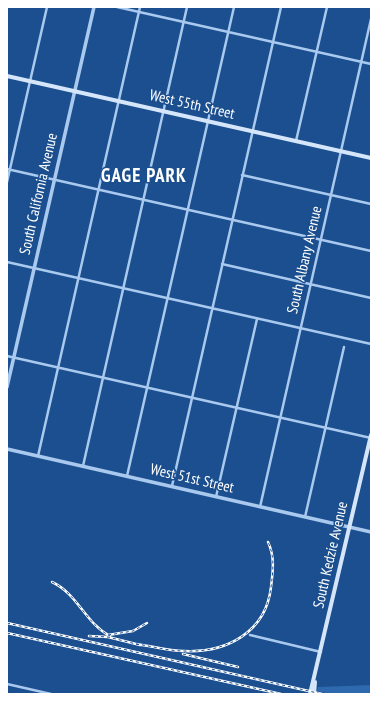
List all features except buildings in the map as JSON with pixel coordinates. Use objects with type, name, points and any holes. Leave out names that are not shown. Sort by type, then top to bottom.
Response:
[{"type":"main road","name":"West 55th Street","points":[[7,76],[371,158]]},
{"type":"main road","name":"South Kedzie Avenue","points":[[310,694],[322,652],[371,437]]},
{"type":"main road","name":"South Kedzie Avenue","points":[[314,694],[315,680]]},
{"type":"street","points":[[7,182],[8,169],[47,7]]},
{"type":"street","name":"South California Avenue","points":[[7,387],[94,7]]},
{"type":"street","points":[[117,7],[371,64]]},
{"type":"street","points":[[38,456],[140,7]]},
{"type":"street","points":[[83,466],[187,7]]},
{"type":"street","points":[[128,476],[234,7]]},
{"type":"street","points":[[172,486],[281,7]]},
{"type":"street","points":[[296,141],[327,7]]},
{"type":"street","name":"South Albany Avenue","points":[[260,507],[371,19]]},
{"type":"street","points":[[8,169],[371,251]]},
{"type":"street","points":[[242,175],[371,204]]},
{"type":"street","points":[[7,262],[371,344]]},
{"type":"street","points":[[222,264],[371,298]]},
{"type":"street","points":[[216,496],[257,319]]},
{"type":"street","points":[[305,517],[344,347]]},
{"type":"street","points":[[7,356],[325,428],[371,437]]},
{"type":"street","name":"West 51st Street","points":[[7,449],[371,532]]},
{"type":"street","points":[[250,635],[322,652]]},
{"type":"street","points":[[7,684],[51,694]]},
{"type":"shaded area","points":[[371,685],[370,693],[330,694],[317,691],[318,687]]},
{"type":"railway","points":[[136,644],[172,650],[200,651],[215,648],[242,637],[253,628],[268,603],[273,564],[272,553],[268,542]]},
{"type":"railway","points":[[52,582],[69,594],[94,624],[110,636]]},
{"type":"railway","points":[[7,623],[322,694]]},
{"type":"railway","points":[[108,635],[133,631],[147,623]]},
{"type":"railway","points":[[7,633],[281,694]]},
{"type":"railway","points":[[89,636],[108,637],[140,645]]},
{"type":"railway","points":[[183,654],[238,667]]},
{"type":"district","name":"GAGE PARK","points":[[144,177]]}]
